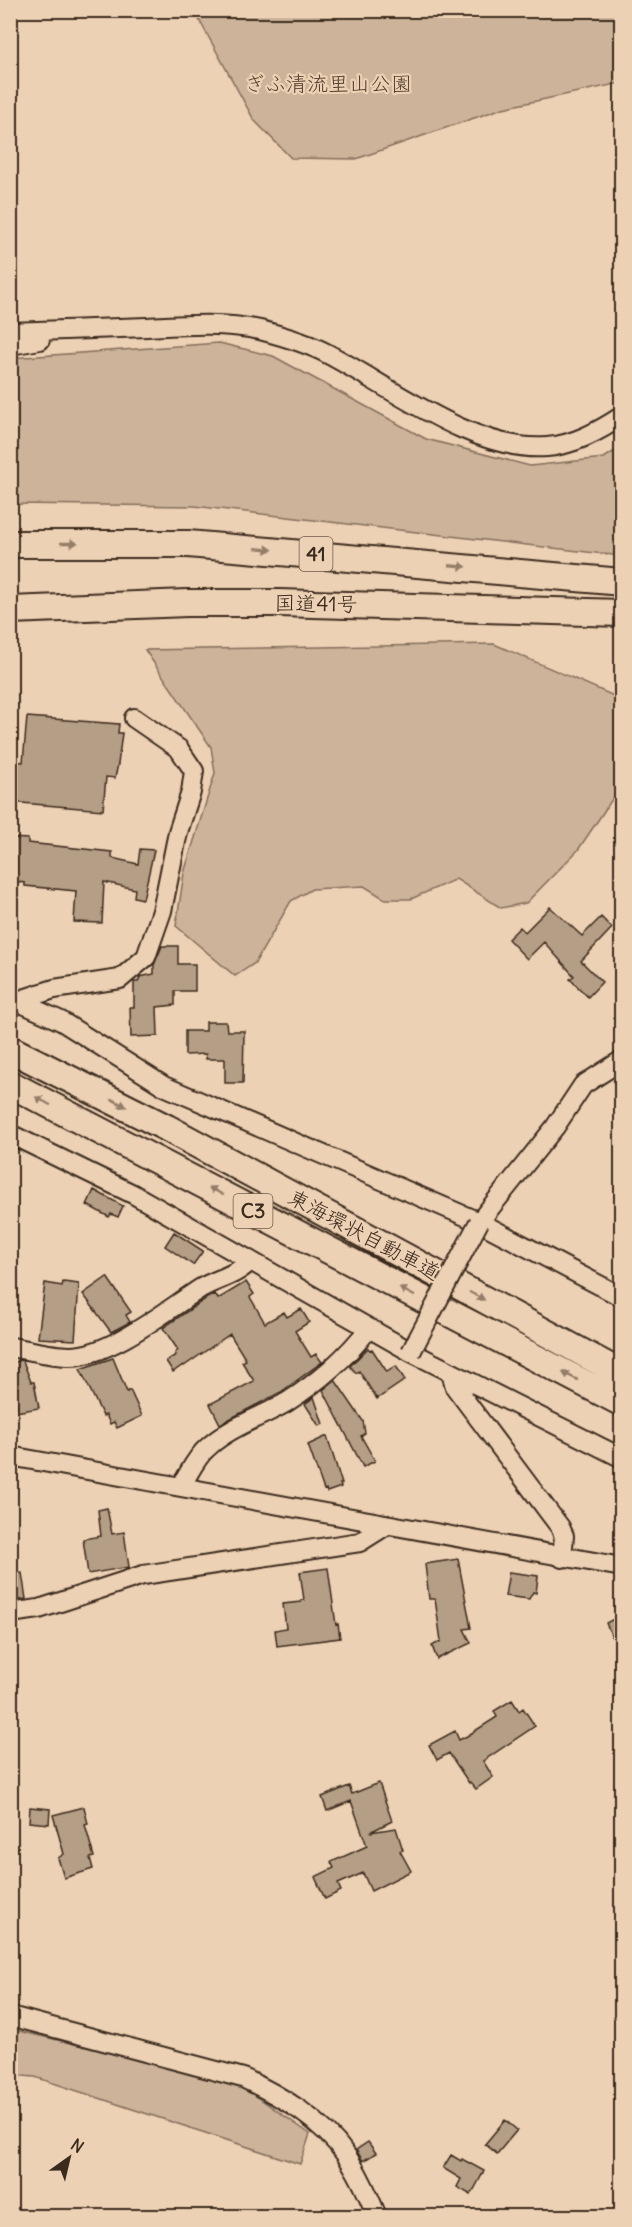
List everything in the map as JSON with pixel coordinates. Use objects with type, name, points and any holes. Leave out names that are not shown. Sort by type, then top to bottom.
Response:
[{"type":"highway","name":"41","points":[[10,544],[210,545],[621,582]]},
{"type":"highway","name":"国道41号","points":[[10,600],[186,594],[278,594],[621,604]]},
{"type":"highway","name":"国道41号","points":[[10,610],[187,603],[279,603],[621,613]]},
{"type":"highway","points":[[10,621],[152,611],[187,603]]},
{"type":"highway","name":"東海環状自動車道","points":[[10,1049],[167,1128],[621,1374]]},
{"type":"highway","name":"東海環状自動車道","points":[[10,1084],[621,1403]]},
{"type":"street","points":[[10,332],[208,324],[233,326],[281,336],[326,353],[467,432],[507,444],[547,447],[568,444],[597,432],[621,416]]},
{"type":"street","points":[[10,345],[98,329]]},
{"type":"street","points":[[13,1003],[54,988],[120,979],[146,957],[162,911],[178,832],[191,792],[194,771],[179,749],[134,718]]},
{"type":"street","points":[[13,1003],[61,1021],[164,1086],[479,1222],[621,1297]]},
{"type":"street","points":[[411,1352],[479,1222],[555,1127],[583,1085],[621,1060]]},
{"type":"street","points":[[10,1134],[133,1194],[249,1262],[411,1352],[621,1458]]},
{"type":"street","points":[[10,1347],[70,1356],[92,1353],[114,1344],[215,1280],[242,1270],[249,1262]]},
{"type":"street","points":[[181,1486],[205,1449],[232,1428],[287,1402],[323,1375],[357,1344],[369,1328]]},
{"type":"street","points":[[451,1372],[455,1387],[560,1527],[564,1536],[562,1558]]},
{"type":"street","points":[[10,1456],[562,1558],[620,1565]]},
{"type":"street","points":[[10,1613],[39,1609],[143,1575],[360,1542],[387,1526]]},
{"type":"street","points":[[10,2016],[243,2078],[268,2090],[302,2111],[345,2154],[365,2187],[377,2217]]},
{"type":"green space","name":"ぎふ清流里山公園","points":[[191,11],[621,11],[621,83],[503,108],[356,159],[291,158],[254,120],[196,14]]},
{"type":"green space","points":[[219,343],[273,356],[426,439],[530,466],[604,458],[621,447],[621,556],[194,506],[11,504],[11,358]]},
{"type":"green space","points":[[494,644],[621,699],[621,786],[578,850],[526,903],[501,908],[456,879],[411,899],[385,899],[364,886],[312,889],[291,901],[255,963],[235,976],[176,926],[184,873],[215,773],[211,747],[145,650]]},
{"type":"green space","points":[[10,2029],[235,2081],[310,2134],[300,2164],[35,2077],[11,2075]]},
{"type":"building","points":[[27,717],[119,724],[118,733],[122,733],[118,764],[115,778],[106,777],[103,810],[10,802],[10,785],[13,785],[15,761],[23,762]]},
{"type":"building","points":[[10,838],[28,839],[28,843],[112,852],[112,858],[138,864],[140,849],[154,850],[143,899],[134,897],[135,889],[104,882],[102,923],[74,922],[76,891],[25,886],[25,883],[10,881]]},
{"type":"building","points":[[550,907],[582,936],[601,917],[612,928],[581,961],[602,982],[588,997],[570,979],[574,976],[544,942],[527,959],[508,939],[520,927],[525,932]]},
{"type":"building","points":[[162,946],[178,946],[178,964],[195,964],[195,991],[175,991],[175,1005],[157,1007],[158,1036],[131,1037],[130,1007],[134,1007],[134,982],[138,982],[140,977],[154,974],[154,965]]},
{"type":"building","points":[[206,1022],[226,1022],[227,1031],[244,1031],[243,1083],[225,1083],[225,1059],[206,1059],[206,1054],[185,1055],[185,1031],[206,1031]]},
{"type":"building","points":[[94,1190],[123,1206],[118,1217],[111,1214],[109,1217],[87,1205]]},
{"type":"building","points":[[174,1232],[203,1251],[193,1265],[165,1246]]},
{"type":"building","points":[[107,1277],[131,1312],[126,1315],[130,1322],[111,1332],[83,1294]]},
{"type":"building","points":[[63,1282],[79,1284],[75,1340],[38,1338],[45,1283],[62,1286]]},
{"type":"building","points":[[246,1282],[254,1294],[250,1297],[265,1323],[284,1312],[287,1317],[301,1309],[309,1322],[295,1331],[311,1357],[316,1354],[322,1362],[281,1392],[220,1424],[210,1404],[254,1381],[242,1362],[246,1360],[230,1334],[173,1372],[166,1361],[176,1355],[178,1350],[163,1328],[207,1298],[215,1294],[218,1299]]},
{"type":"building","points":[[368,1348],[372,1349],[387,1372],[396,1366],[405,1380],[377,1399],[359,1371],[356,1373],[350,1366]]},
{"type":"building","points":[[113,1358],[127,1392],[130,1390],[142,1416],[117,1428],[114,1422],[110,1424],[106,1415],[103,1416],[80,1369]]},
{"type":"building","points":[[21,1360],[31,1382],[34,1382],[39,1408],[10,1413],[10,1386],[17,1385],[10,1364]]},
{"type":"building","points":[[335,1380],[363,1421],[365,1433],[361,1436],[375,1461],[363,1467],[323,1390]]},
{"type":"building","points":[[314,1397],[323,1424],[319,1426],[305,1404]]},
{"type":"building","points":[[327,1436],[342,1484],[340,1484],[341,1487],[327,1492],[326,1489],[324,1490],[308,1445]]},
{"type":"building","points":[[107,1508],[112,1534],[124,1532],[129,1567],[88,1574],[83,1539],[101,1536],[98,1510]]},
{"type":"building","points":[[458,1559],[471,1628],[464,1629],[471,1643],[437,1659],[432,1646],[441,1641],[435,1599],[429,1599],[425,1564]]},
{"type":"building","points":[[328,1568],[340,1638],[277,1646],[275,1630],[286,1628],[283,1604],[304,1600],[300,1572]]},
{"type":"building","points":[[509,1572],[538,1576],[536,1593],[533,1592],[529,1599],[505,1596]]},
{"type":"building","points":[[22,1573],[26,1599],[10,1601],[10,1575]]},
{"type":"building","points":[[621,1615],[621,1657],[606,1623]]},
{"type":"building","points":[[512,1700],[519,1711],[523,1708],[535,1726],[483,1761],[493,1777],[476,1789],[469,1783],[449,1753],[437,1760],[429,1745],[455,1731],[459,1740],[467,1736],[497,1717],[494,1711]]},
{"type":"building","points":[[379,1783],[392,1821],[370,1832],[396,1828],[403,1850],[400,1851],[411,1871],[371,1891],[363,1873],[338,1884],[341,1891],[325,1899],[315,1877],[334,1868],[331,1862],[367,1846],[351,1801],[327,1811],[322,1797],[349,1786],[352,1794]]},
{"type":"building","points":[[30,1807],[50,1809],[49,1824],[29,1822]]},
{"type":"building","points":[[84,1807],[88,1824],[85,1825],[94,1857],[90,1858],[93,1869],[64,1878],[58,1858],[64,1854],[53,1815]]},
{"type":"building","points":[[505,2120],[517,2130],[497,2154],[485,2144]]},
{"type":"building","points":[[368,2142],[376,2153],[363,2161],[356,2150]]},
{"type":"building","points":[[451,2155],[484,2171],[471,2195],[457,2187],[461,2179],[443,2168]]}]
